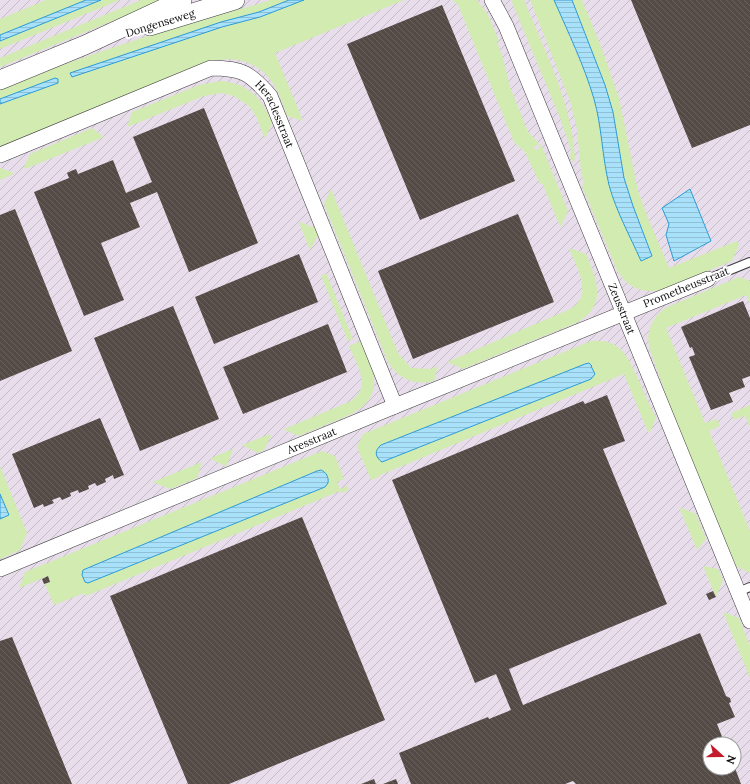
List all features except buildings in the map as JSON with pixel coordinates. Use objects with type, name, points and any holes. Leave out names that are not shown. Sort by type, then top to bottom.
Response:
[{"type":"street","name":"Dongenseweg","points":[[0,80],[85,45],[182,0]]},
{"type":"street","name":"Dongenseweg","points":[[85,45],[235,0]]},
{"type":"street","name":"Zeusstraat","points":[[492,0],[506,26]]},
{"type":"street","name":"Zeusstraat","points":[[498,0],[506,26],[622,313],[744,589],[750,621]]},
{"type":"street","name":"Heraclesstraat","points":[[0,155],[211,68],[229,68],[245,73],[258,82],[270,96],[395,406]]},
{"type":"street","name":"Prometheusstraat","points":[[622,313],[708,278]]},
{"type":"street","name":"Aresstraat","points":[[0,569],[622,313]]},
{"type":"lane","name":"Prometheusstraat","points":[[708,278],[750,262]]},
{"type":"shaded area","points":[[0,0],[750,0],[750,784],[0,784]]},
{"type":"green space","points":[[46,0],[86,0],[0,35],[0,19]]},
{"type":"green space","points":[[101,0],[120,0],[0,49],[0,41]]},
{"type":"green space","points":[[141,0],[164,0],[0,67],[0,58]]},
{"type":"green space","points":[[270,0],[289,0],[259,12],[221,22],[70,73],[72,77],[222,27],[260,17],[304,0],[404,0],[275,53],[303,121],[287,116],[281,98],[272,82],[260,69],[244,62],[227,59],[209,62],[0,148],[0,104],[58,83],[58,79],[55,78],[0,99],[0,88],[136,40]]},
{"type":"green space","points":[[452,0],[477,0],[488,15],[499,41],[497,42],[510,87],[528,132],[539,144],[534,147],[535,150],[540,148],[539,146],[541,144],[568,211],[561,226],[542,183],[540,184],[525,152],[514,142],[458,5]]},
{"type":"green space","points":[[511,0],[524,0],[561,90],[571,127],[575,154],[574,163],[569,154],[572,153],[560,118]]},
{"type":"green space","points":[[530,0],[554,0],[589,83],[597,112],[605,163],[614,198],[641,260],[652,255],[624,178],[613,112],[605,85],[572,0],[582,0],[602,49],[619,98],[638,191],[669,268],[737,241],[739,245],[732,261],[657,291],[643,290],[631,286],[621,276],[617,270],[582,186],[584,184],[581,172],[577,129],[570,101]]},
{"type":"green space","points":[[220,81],[239,85],[253,93],[259,99],[272,123],[265,139],[256,116],[249,106],[234,96],[222,93],[204,96],[127,127],[132,112],[199,85]]},
{"type":"green space","points":[[92,128],[104,137],[25,169],[24,167],[30,154]]},
{"type":"green space","points":[[0,168],[12,172],[14,174],[0,180]]},
{"type":"green space","points":[[331,189],[398,353],[411,368],[431,369],[438,366],[434,381],[420,383],[408,380],[397,373],[388,362],[324,204]]},
{"type":"green space","points":[[300,222],[315,228],[318,235],[310,250],[299,223]]},
{"type":"green space","points":[[569,248],[586,254],[594,273],[597,292],[596,301],[593,309],[586,316],[576,323],[463,369],[447,362],[568,310],[576,304],[581,297],[582,282]]},
{"type":"green space","points":[[326,273],[353,339],[348,341],[321,276]]},
{"type":"green space","points":[[739,277],[750,281],[750,304],[746,295],[666,328],[705,423],[717,419],[720,426],[709,431],[750,531],[750,573],[736,566],[674,417],[649,347],[648,336],[651,325],[657,315],[665,308]]},
{"type":"green space","points":[[361,341],[371,364],[374,379],[374,388],[367,402],[348,416],[299,436],[285,430],[284,429],[349,402],[356,396],[362,383],[359,368],[349,346]]},
{"type":"green space","points":[[591,341],[610,343],[617,346],[622,351],[627,357],[656,418],[650,432],[648,432],[624,374],[371,480],[357,447],[363,434]],"holes":[[[589,363],[592,366],[593,378],[591,379],[382,462],[381,445],[585,364]]]},
{"type":"green space","points":[[750,405],[750,427],[745,416],[734,420],[731,413]]},
{"type":"green space","points":[[270,434],[271,436],[264,450],[258,453],[242,445]]},
{"type":"green space","points":[[233,449],[227,465],[225,466],[211,459],[211,458]]},
{"type":"green space","points":[[322,451],[335,456],[344,479],[337,482],[340,489],[347,486],[349,490],[341,493],[340,491],[86,596],[84,593],[54,605],[45,584],[50,582],[48,576],[19,588],[25,572]],"holes":[[[319,470],[323,471],[85,582],[82,575],[83,570]]]},
{"type":"green space","points":[[202,462],[197,478],[170,489],[153,482]]},
{"type":"green space","points":[[0,466],[27,533],[20,550],[0,559],[0,519],[9,515],[0,494]]},
{"type":"green space","points":[[679,507],[696,514],[706,539],[697,550]]},
{"type":"green space","points":[[703,566],[718,569],[723,580],[716,597]]},
{"type":"green space","points":[[723,612],[739,618],[750,646],[750,678]]},
{"type":"water","points":[[86,0],[101,0],[0,41],[0,35]]},
{"type":"water","points":[[289,0],[304,0],[260,17],[222,27],[72,77],[70,73],[221,22],[259,12]]},
{"type":"water","points":[[554,0],[572,0],[605,85],[613,112],[624,178],[652,256],[641,261],[619,214],[609,185],[599,120],[586,74]]},
{"type":"water","points":[[55,78],[58,79],[58,83],[0,104],[0,99]]},
{"type":"water","points":[[690,189],[711,241],[674,261],[666,235],[669,224],[662,208]]},
{"type":"water","points":[[589,363],[595,374],[591,379],[382,462],[376,454],[377,449],[381,445]]},
{"type":"water","points":[[321,470],[326,473],[328,477],[328,483],[325,487],[88,583],[85,582],[82,575],[83,570]]},
{"type":"water","points":[[0,494],[9,515],[0,519]]}]
